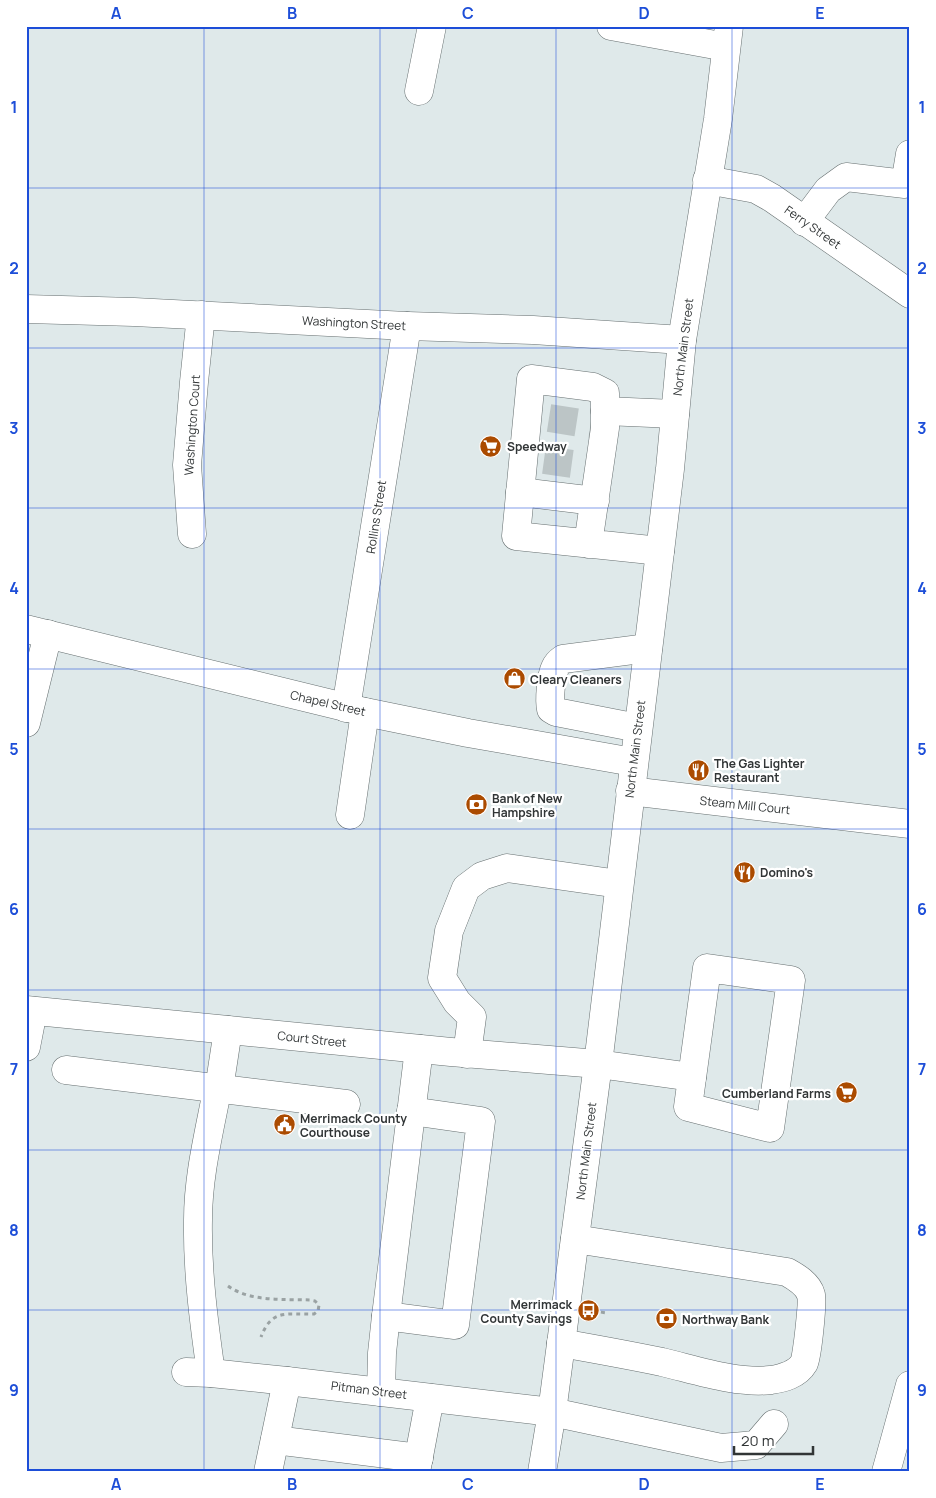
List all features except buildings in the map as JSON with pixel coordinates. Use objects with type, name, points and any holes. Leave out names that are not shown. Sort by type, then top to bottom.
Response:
[{"type":"street","points":[[419,91],[432,26]]},
{"type":"street","points":[[611,26],[728,36]]},
{"type":"street","name":"North Main Street","points":[[542,1472],[552,1412],[598,1064],[670,468],[682,340],[718,119],[728,36]]},
{"type":"street","points":[[804,222],[828,190],[846,178],[907,184],[910,154]]},
{"type":"street","name":"Ferry Street","points":[[707,180],[756,189],[772,198],[910,294]]},
{"type":"street","name":"Washington Street","points":[[26,309],[533,330],[682,340]]},
{"type":"street","name":"Washington Court","points":[[192,534],[187,464],[202,315]]},
{"type":"street","name":"Rollins Street","points":[[350,814],[355,710],[407,326]]},
{"type":"street","points":[[588,544],[594,501],[594,466],[605,393],[593,387],[531,380],[538,417],[534,458],[520,492],[516,536],[588,544],[660,551]]},
{"type":"street","points":[[601,421],[675,414]]},
{"type":"street","points":[[520,492],[594,501]]},
{"type":"street","points":[[26,723],[37,631]]},
{"type":"street","name":"Chapel Street","points":[[37,631],[355,710],[468,734],[633,762]]},
{"type":"street","points":[[638,728],[556,712],[551,709],[554,668],[558,662],[564,659],[648,648]]},
{"type":"street","name":"Steam Mill Court","points":[[630,791],[910,824]]},
{"type":"street","points":[[467,1054],[472,1017],[456,1002],[442,978],[449,931],[466,888],[482,876],[507,868],[619,884]]},
{"type":"street","points":[[707,968],[791,980],[770,1128],[688,1107],[692,1077],[707,968]]},
{"type":"street","points":[[26,1047],[30,1010]]},
{"type":"street","name":"Court Street","points":[[30,1010],[467,1054],[598,1064],[692,1077]]},
{"type":"street","points":[[219,1089],[228,1030]]},
{"type":"street","points":[[381,1392],[382,1353],[386,1316],[419,1049]]},
{"type":"street","points":[[66,1070],[346,1104]]},
{"type":"street","name":"Pitman Street","points":[[219,1089],[206,1146],[200,1189],[198,1220],[200,1278],[198,1373],[287,1381],[552,1412],[721,1448],[756,1445],[774,1424]]},
{"type":"street","points":[[386,1316],[455,1325],[481,1121],[411,1111]]},
{"type":"street","points":[[561,1343],[619,1352],[731,1378],[768,1380],[782,1378],[796,1373],[805,1363],[811,1316],[811,1295],[802,1281],[787,1272],[575,1239]]},
{"type":"street","points":[[268,1472],[287,1381]]},
{"type":"street","points":[[886,1472],[910,1385]]},
{"type":"street","points":[[275,1440],[418,1465],[430,1398]]},
{"type":"path","points":[[225,1282],[233,1290],[240,1293],[262,1298],[310,1300],[316,1301],[319,1305],[318,1311],[314,1314],[280,1315],[273,1318],[265,1327],[261,1337]]},
{"type":"tunnel","points":[[549,418],[594,425]]},
{"type":"tunnel","points":[[544,460],[588,466]]},
{"type":"place","name":"Speedway","points":[[491,446]]},
{"type":"place","name":"Cleary Cleaners","points":[[514,679]]},
{"type":"place","name":"The Gas Lighter Restaurant","points":[[698,770]]},
{"type":"place","name":"Bank of New Hampshire","points":[[476,805]]},
{"type":"place","name":"Domino's","points":[[744,872]]},
{"type":"place","name":"Cumberland Farms","points":[[847,1093]]},
{"type":"place","name":"Merrimack County Courthouse","points":[[284,1125]]},
{"type":"place","name":"Merrimack County Savings","points":[[588,1311]]},
{"type":"place","name":"Northway Bank","points":[[666,1319]]}]
